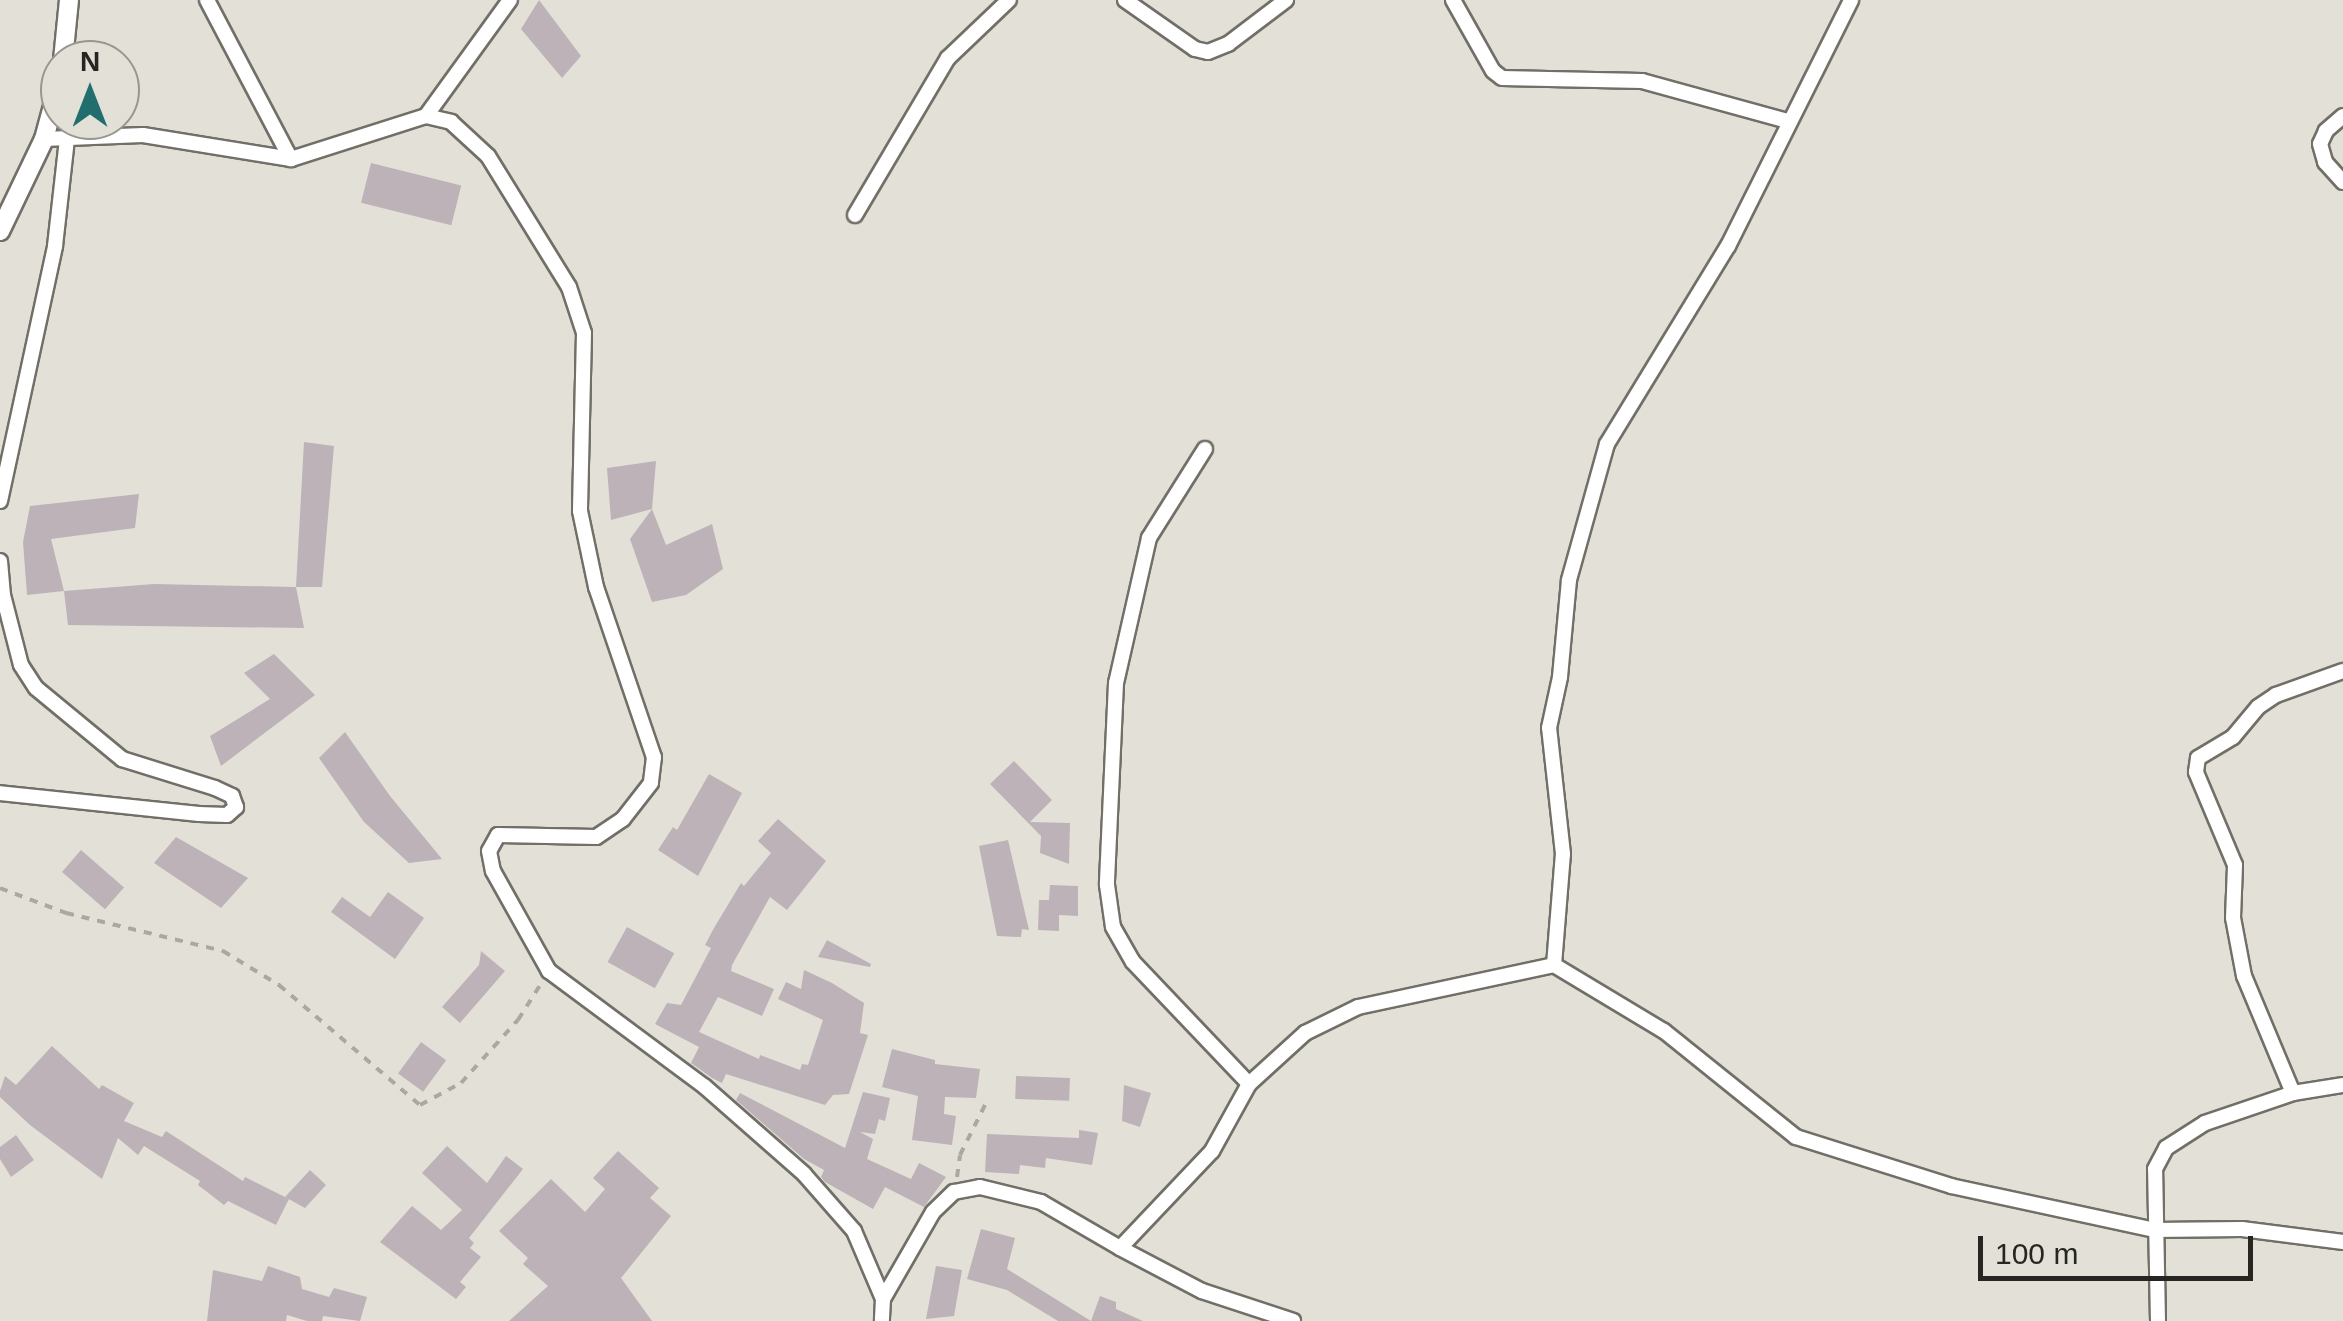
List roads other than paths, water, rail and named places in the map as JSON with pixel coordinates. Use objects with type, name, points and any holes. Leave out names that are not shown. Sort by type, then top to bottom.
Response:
[{"type":"street","points":[[64,40],[69,0]]},
{"type":"street","points":[[207,0],[291,159]]},
{"type":"street","points":[[426,116],[510,0]]},
{"type":"street","points":[[855,215],[948,58],[1009,0]]},
{"type":"street","points":[[1125,0],[1194,49],[1208,52],[1228,44],[1286,0]]},
{"type":"street","points":[[1453,0],[1492,71],[1502,78],[1642,81],[1787,121]]},
{"type":"street","points":[[1554,965],[1563,854],[1549,728],[1560,677],[1569,580],[1606,444],[1728,246],[1787,121],[1851,0]]},
{"type":"street","points":[[140,135],[291,159],[426,116],[451,122],[488,156],[569,288],[584,333],[580,512],[588,559],[654,757],[651,783],[622,820],[596,837],[498,835],[490,851],[492,871],[549,971],[704,1086],[804,1174],[854,1231],[883,1299],[882,1321]]},
{"type":"street","points":[[2343,116],[2326,131],[2320,144],[2325,162],[2343,182]]},
{"type":"street","points":[[0,231],[44,140]]},
{"type":"street","points":[[0,501],[55,246],[67,140]]},
{"type":"street","points":[[1206,449],[1148,538],[1116,683],[1107,885],[1113,927],[1133,962],[1249,1084]]},
{"type":"street","points":[[0,561],[3,594],[21,665],[36,688],[122,759],[215,788],[232,796],[236,807],[227,815],[199,814],[0,793]]},
{"type":"street","points":[[2293,1093],[2244,976],[2234,918],[2235,865],[2196,772],[2198,758],[2234,736],[2258,707],[2276,695],[2343,671]]},
{"type":"street","points":[[1120,1248],[1212,1151],[1249,1084],[1306,1034],[1358,1007],[1554,965],[1664,1031],[1796,1137],[1950,1186],[2154,1230],[2242,1229],[2343,1242]]},
{"type":"street","points":[[2158,1321],[2155,1170],[2166,1148],[2205,1123],[2293,1093],[2343,1085]]},
{"type":"street","points":[[883,1299],[932,1212],[954,1192],[980,1187],[1041,1202],[1202,1290],[1293,1321]]}]
